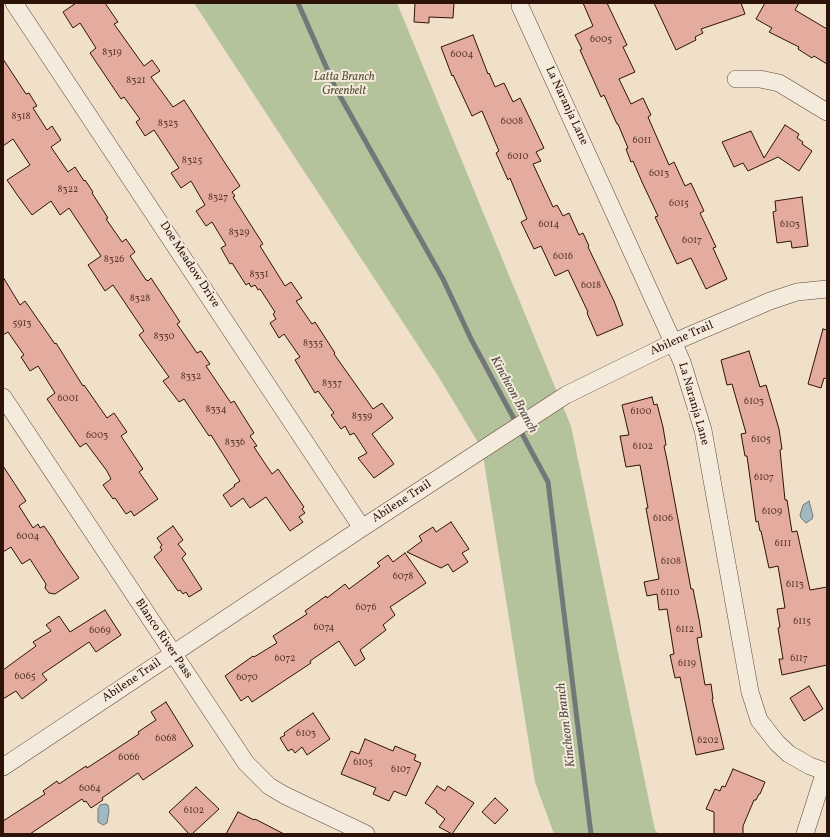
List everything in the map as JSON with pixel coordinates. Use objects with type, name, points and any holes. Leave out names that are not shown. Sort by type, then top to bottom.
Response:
[{"type":"street","name":"Doe Meadow Drive","points":[[14,3],[362,528]]},
{"type":"street","name":"La Naranja Lane","points":[[520,6],[682,362],[703,430],[747,677],[759,720],[777,743],[789,754],[810,766],[826,771]]},
{"type":"street","points":[[736,79],[760,79],[779,83],[827,112]]},
{"type":"street","name":"Abilene Trail","points":[[3,767],[362,528],[566,395],[674,342],[782,296],[797,292],[827,289]]},
{"type":"street","name":"Blanco River Pass","points":[[3,397],[246,763],[269,786],[284,795],[304,806],[366,834]]},
{"type":"street","points":[[805,834],[826,771]]},
{"type":"green space","name":"Latta Branch Greenbelt","points":[[194,3],[397,3],[571,426],[655,830],[659,834],[554,834],[535,782],[482,449],[440,379]]},
{"type":"water","points":[[809,501],[813,516],[812,519],[806,523],[800,515],[803,505]]},
{"type":"water","points":[[100,805],[108,805],[109,811],[107,823],[103,825],[98,822],[98,809]]},
{"type":"building","points":[[76,3],[105,3],[118,22],[114,24],[144,66],[152,60],[160,71],[151,77],[173,107],[184,100],[240,186],[232,192],[235,196],[233,197],[263,244],[260,246],[285,286],[291,282],[302,298],[296,301],[312,324],[315,322],[335,353],[334,354],[373,409],[382,403],[393,418],[372,434],[394,464],[374,478],[358,458],[367,453],[354,433],[350,435],[345,426],[341,429],[331,415],[334,413],[318,391],[315,393],[295,360],[300,357],[284,334],[279,338],[270,323],[276,319],[273,314],[275,312],[260,289],[258,290],[255,285],[251,287],[249,283],[246,285],[232,263],[230,264],[221,248],[226,245],[212,222],[206,226],[196,211],[205,205],[191,181],[181,188],[171,173],[179,168],[154,130],[145,136],[136,122],[140,119],[124,97],[121,99],[90,53],[96,48],[80,23],[73,28],[63,12]]},
{"type":"building","points":[[415,3],[454,3],[453,18],[429,17],[429,23],[414,22]]},
{"type":"building","points":[[583,3],[607,3],[627,45],[623,47],[635,72],[619,79],[631,104],[643,98],[651,115],[648,117],[669,165],[674,162],[685,186],[691,183],[704,211],[700,213],[716,247],[713,248],[727,279],[706,289],[691,258],[677,264],[655,217],[658,216],[633,161],[631,162],[626,149],[628,148],[618,124],[604,95],[601,97],[580,50],[582,49],[575,35],[593,26]]},
{"type":"building","points":[[654,3],[741,3],[745,14],[701,29],[703,33],[695,37],[696,40],[676,50]]},
{"type":"building","points":[[765,3],[799,3],[795,10],[827,29],[827,64],[814,56],[812,58],[798,49],[799,47],[769,32],[772,28],[756,19]]},
{"type":"building","points":[[473,35],[488,74],[489,73],[495,87],[504,83],[513,102],[520,98],[544,148],[536,152],[541,161],[533,164],[553,207],[557,205],[563,216],[569,213],[579,235],[583,233],[589,246],[588,247],[614,301],[623,325],[597,336],[587,313],[588,312],[568,270],[555,276],[541,246],[534,249],[521,222],[527,219],[510,178],[508,180],[496,153],[499,151],[482,111],[472,116],[453,75],[452,76],[441,47]]},
{"type":"building","points":[[3,59],[26,94],[29,93],[37,106],[33,108],[47,130],[52,126],[61,140],[51,147],[68,172],[75,167],[84,181],[85,180],[108,218],[106,219],[122,242],[126,239],[135,252],[130,256],[146,280],[148,281],[151,278],[180,322],[177,324],[197,353],[201,351],[210,364],[206,366],[231,403],[234,401],[254,433],[250,436],[257,446],[254,447],[272,474],[278,469],[304,507],[302,509],[305,513],[299,517],[303,522],[290,531],[266,497],[250,508],[243,498],[231,507],[223,495],[240,481],[211,435],[209,436],[184,399],[179,402],[163,381],[169,377],[139,335],[144,331],[113,285],[105,291],[88,265],[101,256],[69,208],[60,215],[51,201],[32,215],[7,180],[30,165],[13,139],[3,146]]},
{"type":"building","points":[[785,125],[799,134],[797,138],[803,142],[802,144],[812,151],[799,171],[778,157],[748,171],[743,163],[734,167],[722,142],[751,131],[764,158]]},
{"type":"building","points":[[802,197],[808,246],[792,248],[791,241],[777,243],[773,212],[776,211],[775,201]]},
{"type":"building","points":[[3,277],[20,305],[25,301],[55,344],[56,343],[83,386],[84,385],[107,418],[114,413],[127,432],[121,436],[143,469],[139,472],[158,499],[134,516],[131,511],[126,514],[115,498],[113,499],[103,485],[111,479],[107,471],[86,443],[80,447],[47,399],[55,393],[38,366],[30,371],[21,357],[24,355],[8,332],[3,335]]},
{"type":"building","points":[[823,329],[827,330],[827,379],[824,378],[821,388],[808,384]]},
{"type":"building","points":[[749,351],[760,387],[766,385],[779,429],[782,449],[780,450],[785,500],[787,500],[792,532],[797,531],[810,590],[827,587],[827,665],[782,675],[779,659],[783,659],[778,628],[780,627],[777,609],[785,608],[778,566],[769,568],[761,531],[758,521],[756,522],[747,456],[745,456],[741,434],[746,433],[732,384],[727,385],[721,360]]},
{"type":"building","points":[[652,397],[654,405],[657,404],[663,427],[666,445],[664,446],[691,589],[693,589],[699,619],[702,637],[697,638],[705,685],[711,684],[712,699],[724,749],[696,755],[680,677],[675,678],[670,655],[674,654],[667,609],[659,610],[657,594],[647,596],[644,582],[659,579],[640,465],[626,467],[620,436],[629,435],[622,405]]},
{"type":"building","points":[[3,466],[26,501],[19,506],[33,528],[38,524],[40,528],[44,526],[79,578],[55,594],[49,593],[45,588],[46,584],[30,559],[22,564],[11,547],[3,552]]},
{"type":"building","points":[[451,522],[469,549],[462,553],[468,562],[453,572],[448,564],[441,568],[407,552],[422,541],[419,536],[433,527],[436,532]]},
{"type":"building","points":[[173,526],[183,540],[178,544],[186,554],[182,558],[202,589],[189,597],[186,592],[183,594],[180,590],[178,591],[154,557],[162,550],[160,547],[162,545],[157,538]]},
{"type":"building","points":[[405,553],[426,583],[390,607],[395,615],[383,625],[386,630],[360,650],[365,659],[355,666],[339,641],[310,661],[311,663],[252,702],[248,696],[241,701],[225,676],[253,656],[254,657],[277,643],[273,636],[307,614],[305,611],[326,596],[327,598],[345,584],[349,589],[380,566],[377,563],[388,555],[393,562]]},
{"type":"building","points":[[105,610],[121,635],[96,652],[89,642],[42,674],[47,680],[22,699],[16,691],[3,699],[3,670],[36,646],[33,642],[51,631],[46,625],[59,616],[70,632]]},
{"type":"building","points":[[809,686],[823,709],[804,721],[790,698]]},
{"type":"building","points":[[166,702],[193,746],[143,780],[138,773],[102,798],[103,800],[91,808],[86,801],[84,802],[82,799],[30,834],[3,834],[3,821],[45,794],[43,791],[57,781],[59,784],[86,766],[87,768],[139,734],[138,732],[156,720],[151,712]]},
{"type":"building","points":[[313,713],[330,739],[307,755],[302,747],[295,753],[292,749],[288,751],[280,738],[285,735],[284,733]]},
{"type":"building","points":[[365,739],[393,751],[395,746],[416,755],[414,760],[421,763],[406,796],[394,791],[389,801],[373,794],[376,788],[341,774],[351,751],[359,754]]},
{"type":"building","points":[[733,769],[765,782],[760,794],[756,800],[754,800],[743,826],[743,834],[714,834],[714,812],[706,809],[715,789],[720,791],[722,786],[725,787]]},
{"type":"building","points":[[437,786],[445,791],[448,786],[474,803],[452,834],[439,827],[445,819],[436,812],[437,811],[425,803]]},
{"type":"building","points":[[196,787],[219,809],[192,834],[189,834],[169,812]]},
{"type":"building","points":[[495,798],[508,810],[495,824],[482,812]]},
{"type":"building","points":[[238,812],[254,820],[255,819],[284,834],[226,834]]},
{"type":"waterway","name":"Kincheon Branch","points":[[298,3],[335,87],[443,279],[471,339],[548,482],[591,834]]}]
